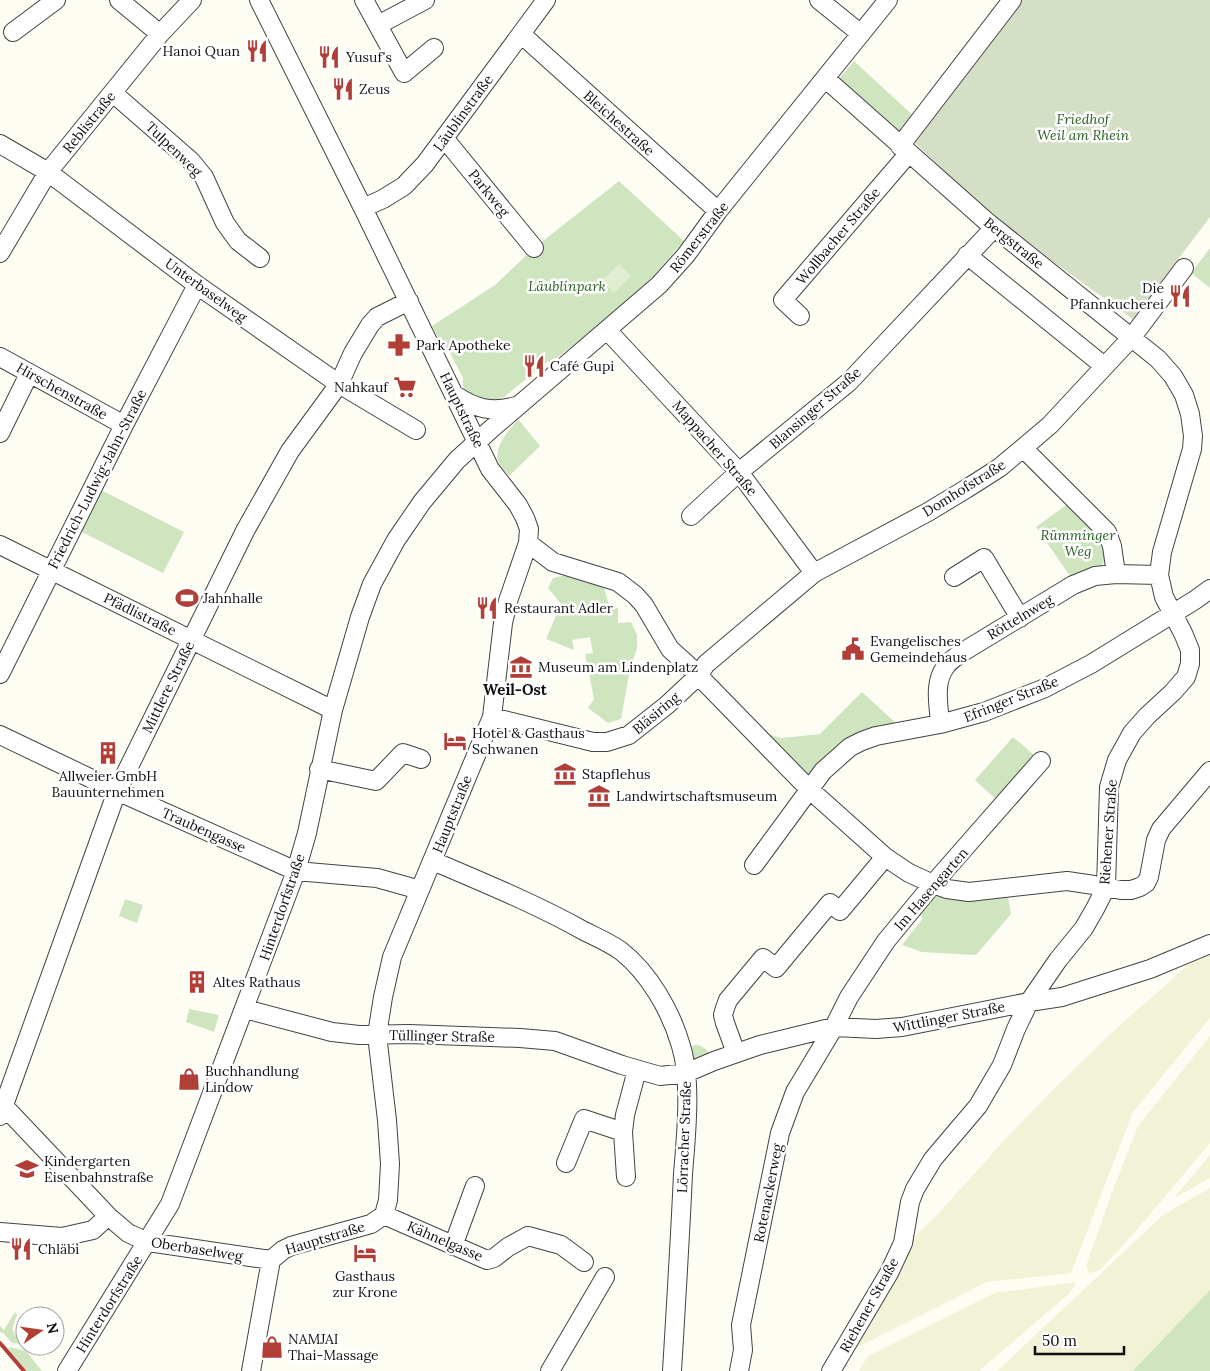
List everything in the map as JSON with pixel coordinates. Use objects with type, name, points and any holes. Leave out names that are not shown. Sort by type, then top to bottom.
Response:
[{"type":"street","points":[[14,32],[56,0]]},
{"type":"street","points":[[119,0],[160,34]]},
{"type":"street","name":"Reblistraße","points":[[0,253],[48,172],[160,34],[192,0]]},
{"type":"street","name":"Hauptstraße","points":[[251,1371],[270,1260],[291,1246],[371,1224],[384,1215],[388,1200],[390,1164],[377,1035],[383,996],[392,957],[492,717],[503,623],[508,601],[528,543],[529,529],[518,505],[490,468],[364,208],[259,0]]},
{"type":"street","points":[[364,0],[404,73],[434,48]]},
{"type":"street","points":[[378,25],[425,0]]},
{"type":"street","name":"Läublinstraße","points":[[364,208],[404,186],[425,164],[546,0]]},
{"type":"street","points":[[819,0],[860,34]]},
{"type":"street","name":"Römerstraße","points":[[477,442],[660,285],[686,255],[718,212],[888,0]]},
{"type":"street","points":[[904,150],[1012,0]]},
{"type":"street","name":"Bleichestraße","points":[[521,34],[718,212]]},
{"type":"street","name":"Bergstraße","points":[[826,79],[994,228],[1132,337]]},
{"type":"street","name":"Tulpenweg","points":[[113,93],[191,162],[204,177],[225,223],[238,241],[260,258]]},
{"type":"street","name":"Parkweg","points":[[444,138],[534,248]]},
{"type":"street","name":"Unterbaselweg","points":[[0,144],[48,172],[197,285],[339,384],[416,430]]},
{"type":"street","name":"Wollbacher Straße","points":[[800,316],[783,300],[904,150]]},
{"type":"street","name":"Blansinger Straße","points":[[691,516],[739,472],[849,382],[994,228]]},
{"type":"street","points":[[967,256],[1104,366]]},
{"type":"street","name":"Domhofstraße","points":[[702,670],[814,573],[928,512],[999,468],[1023,448],[1050,424],[1132,337],[1184,268]]},
{"type":"street","name":"Friedrich-Ludwig-Jahn-Straße","points":[[0,674],[50,570],[197,285]]},
{"type":"street","name":"Mittlere Straße","points":[[1,1108],[117,791],[245,531],[290,451],[339,384],[353,353],[370,324],[377,317],[409,301]]},
{"type":"street","name":"Mappacher Straße","points":[[607,330],[739,472],[814,573]]},
{"type":"street","name":"Riehener Straße","points":[[831,1371],[889,1273],[902,1243],[910,1202],[915,1189],[933,1159],[978,1106],[991,1087],[1029,1002],[1058,960],[1084,928],[1106,887],[1109,787],[1116,760],[1132,732],[1186,677],[1190,664],[1190,650],[1164,597],[1159,575],[1162,552],[1190,458],[1193,436],[1190,414],[1184,395],[1173,376],[1158,359],[1132,337]]},
{"type":"street","name":"Hirschenstraße","points":[[0,357],[124,425]]},
{"type":"street","points":[[0,433],[29,374]]},
{"type":"street","points":[[454,395],[467,403],[492,410],[504,410],[519,406]]},
{"type":"street","name":"Hinterdorfstraße","points":[[67,1371],[170,1204],[296,871],[307,833],[333,710],[360,617],[372,584],[383,560],[422,502],[457,460],[477,442]]},
{"type":"street","points":[[1023,448],[1107,532],[1112,546],[1116,574]]},
{"type":"street","points":[[528,543],[553,562],[618,582],[626,587],[644,605],[670,649],[702,670],[809,789],[885,857],[909,873],[947,889],[968,892],[1067,882],[1121,890],[1131,890],[1140,887],[1146,883],[1149,877],[1156,840],[1161,829],[1210,772]]},
{"type":"street","name":"Pfädlistraße","points":[[0,545],[333,710]]},
{"type":"street","points":[[954,577],[984,558],[1020,618]]},
{"type":"street","name":"Röttelnweg","points":[[940,724],[937,689],[939,679],[946,666],[961,653],[1073,585],[1095,576],[1116,574],[1159,575]]},
{"type":"street","name":"Efringer Straße","points":[[754,865],[809,789],[834,760],[862,740],[940,724],[984,712],[1045,688],[1091,664],[1210,589]]},
{"type":"street","name":"Bläsiring","points":[[492,717],[594,742],[614,740],[634,732],[667,705],[702,670]]},
{"type":"street","name":"Traubengasse","points":[[0,734],[117,791],[296,871],[377,878],[420,890]]},
{"type":"street","points":[[319,769],[376,781],[403,753],[421,759]]},
{"type":"street","name":"Im Hasengarten","points":[[834,1027],[849,997],[886,942],[1041,761]]},
{"type":"street","points":[[736,1053],[723,1015],[728,1000],[763,958],[776,968],[830,904],[840,911],[885,857]]},
{"type":"street","name":"Lörracher Straße","points":[[433,861],[557,916],[620,950],[646,976],[662,1002],[682,1046],[686,1073],[687,1116],[672,1371]]},
{"type":"street","name":"Wittlinger Straße","points":[[686,1073],[760,1045],[834,1027],[876,1029],[902,1027],[1062,997],[1132,975],[1195,952],[1210,944]]},
{"type":"street","name":"Tüllinger Straße","points":[[245,1009],[332,1032],[377,1035],[427,1034],[555,1041],[660,1076],[686,1073]]},
{"type":"street","name":"Rotenackerweg","points":[[739,1371],[743,1350],[741,1325],[780,1132],[795,1092],[834,1027]]},
{"type":"street","points":[[626,1178],[623,1132],[629,1098],[638,1070]]},
{"type":"street","name":"Oberbaselweg","points":[[1,1108],[108,1216],[128,1233],[148,1242],[270,1260]]},
{"type":"street","points":[[566,1163],[584,1119],[623,1132]]},
{"type":"street","points":[[453,1246],[475,1186]]},
{"type":"street","name":"Kähnelgasse","points":[[384,1215],[487,1260],[494,1258],[508,1247],[528,1236],[561,1245],[584,1262]]},
{"type":"street","points":[[0,1232],[62,1237],[94,1230],[108,1216]]},
{"type":"street","points":[[550,1371],[606,1277]]},
{"type":"green space","name":"Friedhof Weil am Rhein","points":[[1016,0],[1210,0],[1210,217],[1133,319],[995,220],[912,140]]},
{"type":"green space","points":[[854,61],[919,121],[900,146],[833,86]]},
{"type":"green space","name":"Läublinpark","points":[[619,181],[684,241],[647,283],[605,321],[550,363],[548,361],[504,397],[489,402],[466,393],[463,386],[463,378],[449,351],[438,338],[432,326],[495,285],[534,248]]},
{"type":"green space","points":[[1210,248],[1210,288],[1191,273]]},
{"type":"green space","points":[[619,264],[631,276],[614,293],[602,280]]},
{"type":"green space","points":[[518,419],[540,446],[509,476],[499,463],[497,457],[503,439]]},
{"type":"green space","points":[[101,490],[184,532],[163,573],[80,531]]},
{"type":"green space","name":"Rümminger Weg","points":[[1070,502],[1100,529],[1107,553],[1101,569],[1070,576],[1036,527]]},
{"type":"green space","points":[[575,573],[603,584],[609,605],[618,608],[618,623],[631,622],[637,635],[637,648],[630,669],[621,719],[608,723],[588,708],[594,699],[585,654],[593,653],[590,637],[572,640],[574,650],[546,639],[561,604],[548,588],[553,578]]},
{"type":"green space","points":[[862,692],[898,725],[867,730],[840,746],[811,775],[807,776],[771,739],[771,735],[781,738],[820,734]]},
{"type":"green space","points":[[1013,737],[1041,761],[1003,806],[975,780]]},
{"type":"green space","points":[[933,884],[1006,887],[1011,914],[976,955],[922,952],[902,945],[923,918],[912,910]]},
{"type":"green space","points":[[125,899],[143,905],[137,923],[119,916]]},
{"type":"green space","points":[[1210,950],[1210,1018],[1133,1112],[1071,1273],[987,1282],[850,1351],[908,1243],[938,1214],[1008,1136],[1109,1035],[1196,958]]},
{"type":"green space","points":[[189,1009],[219,1015],[214,1032],[186,1022]]},
{"type":"green space","points":[[1210,1036],[1210,1143],[1136,1231],[1101,1269],[1090,1274],[1086,1266],[1138,1126]]},
{"type":"green space","points":[[696,1045],[704,1048],[714,1061],[686,1073],[682,1049]]},
{"type":"green space","points":[[1210,1155],[1210,1178],[1174,1198]]},
{"type":"green space","points":[[1210,1188],[1210,1290],[1132,1371],[997,1371],[1163,1215]]},
{"type":"green space","points":[[1077,1282],[1069,1294],[979,1371],[859,1371],[868,1356],[995,1293]]},
{"type":"green space","points":[[1210,1290],[1210,1371],[1132,1371],[1142,1361]]},
{"type":"green space","points":[[15,1312],[12,1329],[15,1334],[15,1343],[12,1343],[0,1332],[0,1326],[4,1330]]},
{"type":"green space","points":[[10,1347],[15,1348],[15,1356],[30,1356],[42,1371],[27,1371],[8,1349]]},
{"type":"railway","points":[[0,1343],[24,1371]]},
{"type":"place","name":"Hanoi Quan","points":[[257,51]]},
{"type":"place","name":"Yusuf's","points":[[329,57]]},
{"type":"place","name":"Zeus","points":[[343,89]]},
{"type":"place","name":"Die Pfannkucherei","points":[[1180,296]]},
{"type":"place","name":"Park Apotheke","points":[[399,345]]},
{"type":"place","name":"Café Gupi","points":[[534,366]]},
{"type":"place","name":"Nahkauf","points":[[405,387]]},
{"type":"place","name":"Jahnhalle","points":[[187,598]]},
{"type":"place","name":"Restaurant Adler","points":[[487,608]]},
{"type":"place","name":"Evangelisches Gemeindehaus","points":[[853,649]]},
{"type":"place","name":"Museum am Lindenplatz","points":[[521,667]]},
{"type":"place","name":"Hotel & Gasthaus Schwanen","points":[[455,741]]},
{"type":"place","name":"Allweier GmbH Bauunternehmen","points":[[108,753]]},
{"type":"place","name":"Stapflehus","points":[[565,774]]},
{"type":"place","name":"Landwirtschaftsmuseum","points":[[599,796]]},
{"type":"place","name":"Altes Rathaus","points":[[197,982]]},
{"type":"place","name":"Buchhandlung Lindow","points":[[189,1079]]},
{"type":"place","name":"Kindergarten Eisenbahnstraße","points":[[27,1169]]},
{"type":"place","name":"Chläbi","points":[[21,1249]]},
{"type":"place","name":"Gasthaus zur Krone","points":[[365,1253]]},
{"type":"place","name":"NAMJAI Thai-Massage","points":[[272,1347]]},
{"type":"district","name":"Weil-Ost","points":[[515,690]]}]
